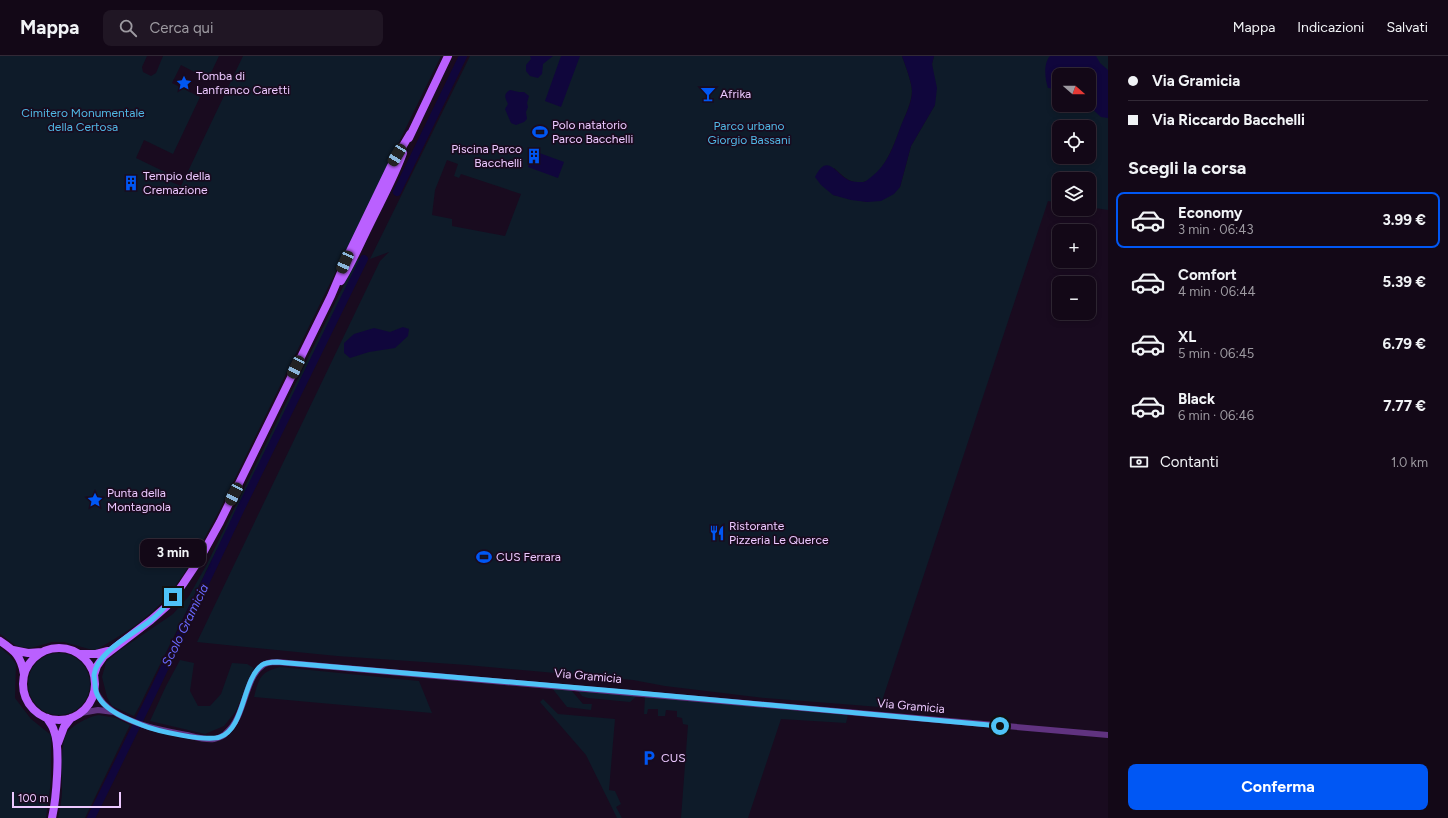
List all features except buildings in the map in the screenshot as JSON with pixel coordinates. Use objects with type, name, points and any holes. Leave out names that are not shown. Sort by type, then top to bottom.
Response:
[{"type":"main road","points":[[94,675],[100,661],[110,650],[160,613],[195,566],[224,515],[331,296],[348,271],[370,217],[397,169],[410,134],[448,56]]},
{"type":"main road","points":[[0,641],[13,650],[21,662],[24,675],[24,692],[28,702],[34,710],[46,718],[55,732],[57,748],[55,795],[52,818]]},
{"type":"main road","points":[[13,650],[28,653],[56,648],[70,649],[80,654],[91,666],[94,675],[95,690]]},
{"type":"main road","points":[[80,654],[96,654],[110,650]]},
{"type":"main road","points":[[24,675],[31,662],[43,651]]},
{"type":"main road","name":"Via Gramicia","points":[[46,718],[56,720],[71,718],[81,712],[90,702],[95,690]]},
{"type":"main road","points":[[57,748],[61,732],[71,718]]},
{"type":"street","name":"Via Gramicia","points":[[95,690],[102,702],[114,712],[133,721],[146,726],[206,739],[220,737],[226,734],[234,724],[258,670],[264,664],[277,662],[1108,735]]},
{"type":"street","name":"Via Gramicia","points":[[81,712],[98,710],[114,712]]},
{"type":"green space","name":"Cimitero Monumentale della Certosa","points":[[0,56],[147,56],[142,67],[143,72],[151,76],[156,73],[163,56],[219,56],[208,79],[181,65],[172,83],[200,97],[173,154],[144,140],[136,158],[167,173],[164,179],[181,186],[243,56],[441,56],[218,513],[195,555],[176,585],[153,611],[126,632],[96,650],[64,642],[52,642],[31,648],[21,647],[15,645],[0,634]]},
{"type":"green space","name":"Parco urbano Giorgio Bassani","points":[[470,56],[902,56],[911,83],[912,95],[908,110],[884,164],[878,173],[871,179],[863,182],[848,180],[834,168],[833,195],[867,202],[900,187],[911,146],[935,105],[932,64],[934,56],[1108,56],[1108,210],[1096,208],[1096,172],[1052,172],[1052,202],[1048,201],[880,707],[765,698],[665,686],[633,680],[467,665],[337,656],[197,642],[380,261],[389,252],[370,259]],"holes":[[[447,160],[458,164],[454,176],[459,178],[461,174],[521,194],[505,236],[452,226],[452,219],[432,215],[435,190]]]},
{"type":"green space","points":[[361,258],[134,716],[112,706],[107,697],[102,677],[106,662],[120,650],[173,614],[189,596],[207,564],[356,260]]},
{"type":"green space","points":[[0,647],[16,664],[15,698],[31,719],[51,735],[51,781],[46,818],[0,818]]},
{"type":"green space","points":[[59,653],[71,655],[81,662],[88,672],[90,684],[88,696],[81,706],[71,713],[59,715],[47,713],[37,706],[30,696],[28,684],[30,672],[37,662],[47,655]]},
{"type":"green space","points":[[180,660],[194,663],[190,691],[198,706],[210,706],[221,694],[232,663],[247,664],[254,668],[236,711],[224,726],[205,734],[150,721]]},
{"type":"green space","points":[[280,667],[419,681],[432,713],[254,697],[261,677],[268,671]]},
{"type":"green space","points":[[552,688],[571,690],[583,704],[592,704],[591,710],[567,707]]},
{"type":"green space","points":[[578,691],[637,696],[630,702],[588,698],[582,696]]},
{"type":"green space","points":[[645,697],[848,715],[846,723],[781,719],[748,818],[681,818],[688,725],[683,724],[682,718],[677,717],[677,711],[666,710],[665,716],[658,716],[658,709],[648,709],[647,714],[644,714]]},
{"type":"green space","points":[[543,699],[558,714],[615,719],[609,790],[615,791],[621,804],[616,807],[622,818],[617,818],[586,755],[540,702]]},
{"type":"green space","points":[[99,715],[116,718],[130,725],[85,818],[58,818],[62,797],[62,761],[63,744],[65,738],[69,730],[77,724],[86,719]]},
{"type":"shaded area","points":[[530,56],[553,56],[543,64],[542,74],[538,78],[530,76],[526,71],[526,65],[531,59]]},
{"type":"shaded area","points":[[561,56],[580,56],[561,107],[545,101]]},
{"type":"shaded area","points":[[902,56],[934,56],[932,64],[937,88],[935,105],[911,146],[900,187],[894,194],[881,201],[867,202],[851,200],[833,195],[821,185],[815,177],[819,170],[823,167],[826,165],[830,166],[849,180],[863,182],[877,172],[890,153],[912,95],[911,83]]},
{"type":"shaded area","points":[[1050,56],[1096,56],[1100,63],[1108,70],[1108,118],[1101,117],[1096,112],[1096,68],[1052,68],[1052,88],[1048,88],[1045,76],[1046,63]]},
{"type":"shaded area","points":[[510,90],[524,92],[529,96],[526,112],[527,119],[516,125],[511,123],[505,109],[508,104],[505,98]]},
{"type":"shaded area","points":[[534,151],[564,162],[558,178],[528,167]]},
{"type":"shaded area","points":[[403,327],[409,329],[408,336],[395,348],[369,352],[350,358],[344,353],[344,343],[354,334],[374,328],[390,332]]},
{"type":"waterway","name":"Scolo Gramicia","points":[[397,192],[463,56]]},
{"type":"waterway","name":"Scolo Gramicia","points":[[91,818],[240,510],[364,259]]},
{"type":"place","name":"Tomba di Lanfranco Caretti","points":[[184,83]]},
{"type":"place","name":"Afrika","points":[[708,94]]},
{"type":"place","name":"Polo natatorio Parco Bacchelli","points":[[540,132]]},
{"type":"place","name":"Piscina Parco Bacchelli","points":[[534,156]]},
{"type":"place","name":"Tempio della Cremazione","points":[[131,183]]},
{"type":"place","name":"Punta della Montagnola","points":[[95,500]]},
{"type":"place","name":"Ristorante Pizzeria Le Querce","points":[[717,533]]},
{"type":"place","name":"CUS Ferrara","points":[[484,557]]},
{"type":"place","name":"CUS","points":[[649,758]]},
{"type":"route","points":[[173,597],[160,613],[104,656],[97,666],[94,675],[95,690],[102,702],[114,712],[133,721],[156,729],[206,739],[220,737],[231,729],[238,717],[252,681],[260,666],[270,662],[425,674],[1000,726]]}]
